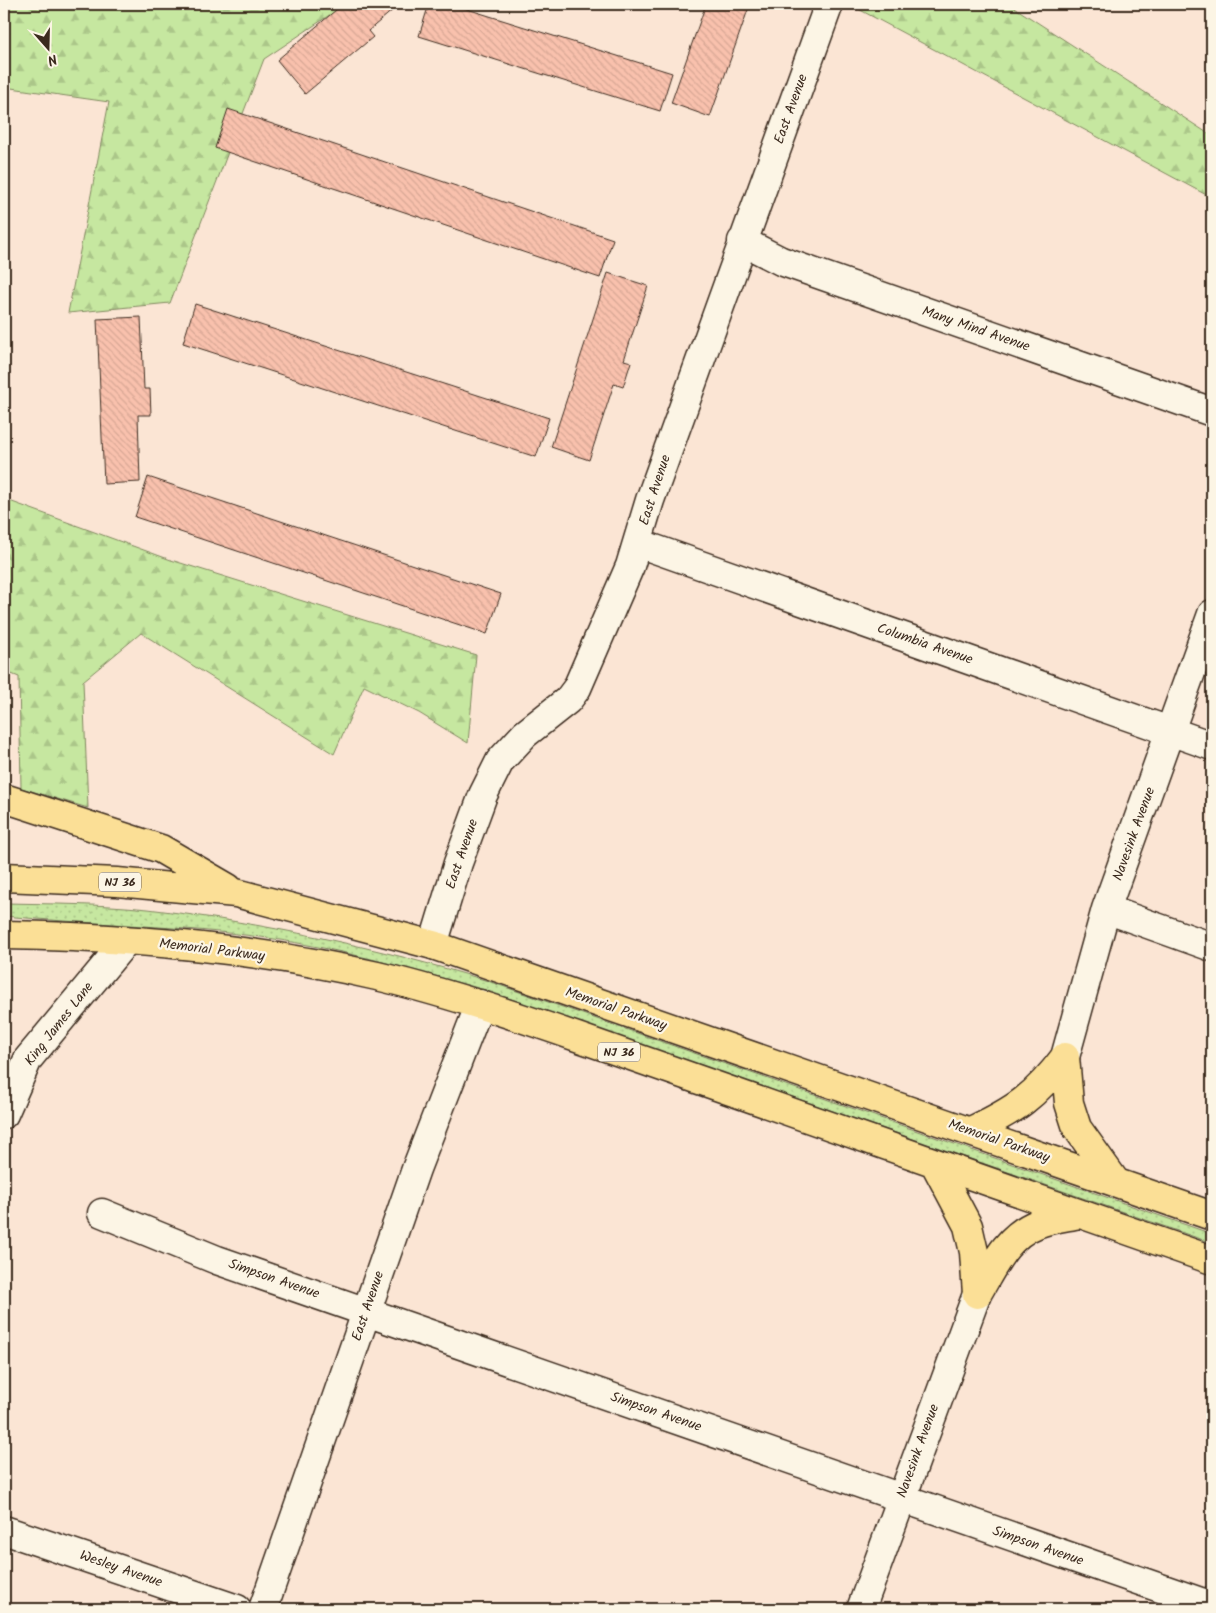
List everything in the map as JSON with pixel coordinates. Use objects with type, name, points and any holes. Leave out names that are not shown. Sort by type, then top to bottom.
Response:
[{"type":"highway","points":[[4,798],[161,849],[236,893]]},
{"type":"highway","name":"Memorial Parkway","points":[[4,877],[118,882],[236,893],[433,945],[1212,1216]]},
{"type":"highway","name":"Memorial Parkway","points":[[4,935],[126,940],[250,953],[378,976],[480,1004],[1212,1260]]},
{"type":"highway","points":[[971,1131],[1008,1113],[1029,1099],[1046,1083],[1065,1057]]},
{"type":"highway","points":[[1065,1057],[1069,1103],[1077,1128],[1115,1181]]},
{"type":"highway","points":[[935,1164],[968,1226],[974,1252],[977,1294]]},
{"type":"highway","points":[[977,1294],[998,1258],[1016,1236],[1037,1224],[1079,1214]]},
{"type":"street","name":"East Avenue","points":[[433,945],[458,863],[487,786],[500,761],[524,734],[568,700],[577,688],[638,543],[650,500],[829,4]]},
{"type":"street","name":"Many Mind Avenue","points":[[742,241],[781,261],[1212,412]]},
{"type":"street","name":"Columbia Avenue","points":[[638,543],[1212,746]]},
{"type":"street","name":"Navesink Avenue","points":[[1065,1057],[1106,909],[1172,732],[1212,614]]},
{"type":"street","points":[[1106,909],[1212,947]]},
{"type":"street","name":"King James Lane","points":[[4,1114],[28,1059],[126,940]]},
{"type":"street","name":"East Avenue","points":[[263,1609],[416,1169],[480,1004]]},
{"type":"street","name":"Simpson Avenue","points":[[102,1213],[217,1260],[366,1310],[1212,1606]]},
{"type":"street","name":"Navesink Avenue","points":[[861,1609],[977,1294]]},
{"type":"street","name":"Wesley Avenue","points":[[4,1530],[237,1609]]},
{"type":"green space","points":[[4,4],[346,4],[264,59],[170,303],[68,313],[109,102],[4,87]]},
{"type":"green space","points":[[849,4],[1009,4],[1212,136],[1212,198]]},
{"type":"green space","points":[[4,499],[171,560],[476,655],[468,743],[419,713],[364,686],[334,754],[141,633],[83,681],[88,808],[21,788],[19,677],[4,671]]},
{"type":"green space","points":[[4,903],[76,904],[148,909],[277,929],[404,957],[488,981],[1212,1234],[1212,1243],[458,982],[350,954],[268,938],[202,930],[4,916]]},
{"type":"building","points":[[343,4],[400,4],[368,31],[373,37],[305,94],[277,60]]},
{"type":"building","points":[[429,4],[451,4],[672,73],[660,111],[419,36]]},
{"type":"building","points":[[706,4],[750,4],[710,117],[671,103]]},
{"type":"building","points":[[228,109],[613,239],[600,278],[215,148]]},
{"type":"building","points":[[608,273],[648,286],[624,360],[631,362],[623,387],[614,384],[589,460],[551,447]]},
{"type":"building","points":[[195,304],[549,418],[536,457],[183,343]]},
{"type":"building","points":[[141,317],[144,389],[150,389],[151,415],[138,415],[140,482],[104,484],[97,319]]},
{"type":"building","points":[[148,477],[501,594],[487,634],[135,517]]}]
